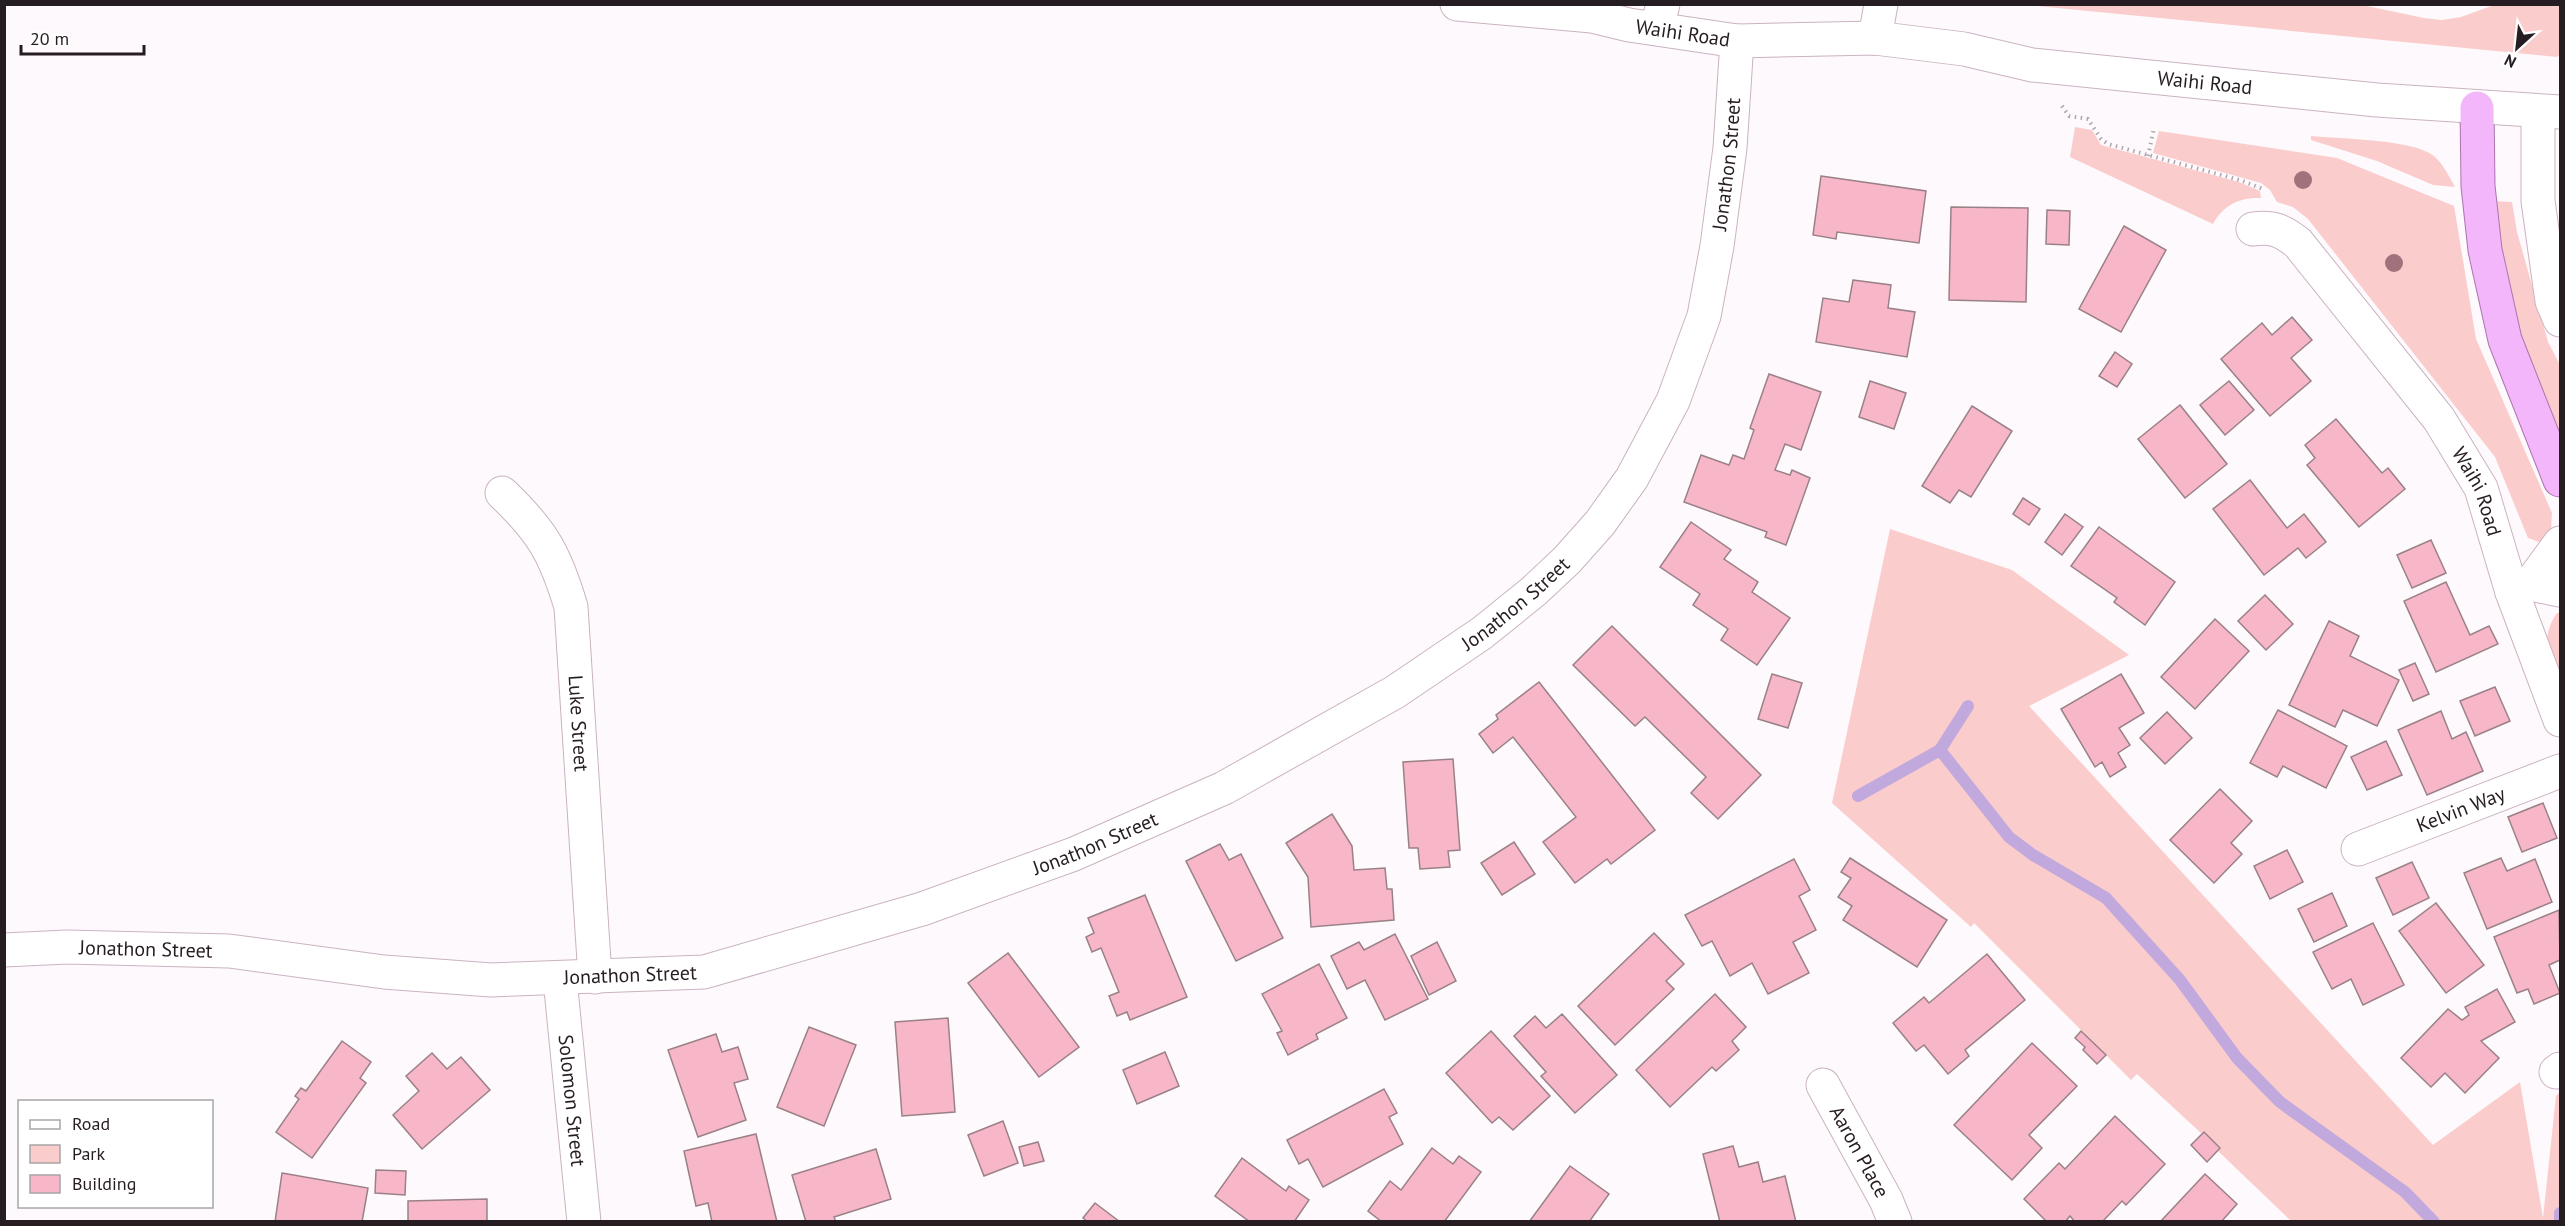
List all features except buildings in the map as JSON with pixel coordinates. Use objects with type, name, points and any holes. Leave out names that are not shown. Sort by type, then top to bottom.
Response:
[{"type":"highway","points":[[2477,108],[2478,176],[2486,250],[2505,340],[2560,480]]},
{"type":"street","name":"Waihi Road","points":[[1457,4],[1524,8],[1592,16],[1629,25],[1660,16],[1737,41],[1875,38],[1964,49],[2032,65],[2477,108],[2549,112],[2538,201],[2552,301],[2560,320]]},
{"type":"street","points":[[1875,38],[1881,4]]},
{"type":"street","name":"Jonathon Street","points":[[4,950],[67,947],[230,951],[384,972],[490,980],[704,972],[922,909],[1074,854],[1224,788],[1395,692],[1482,633],[1534,591],[1566,560],[1600,523],[1632,478],[1673,401],[1704,316],[1717,246],[1730,148],[1737,41]]},
{"type":"street","name":"Waihi Road","points":[[2260,228],[2283,231],[2298,243],[2439,418],[2481,488],[2534,589],[2560,720]]},
{"type":"street","name":"Luke Street","points":[[502,493],[526,516],[545,539],[560,569],[571,607],[595,977]]},
{"type":"street","points":[[2534,589],[2560,543]]},
{"type":"street","name":"Kelvin Way","points":[[2358,849],[2560,771]]},
{"type":"street","name":"Solomon Street","points":[[560,979],[584,1221]]},
{"type":"street","name":"Aaron Place","points":[[1823,1085],[1886,1200],[1894,1221]]},
{"type":"path","points":[[2069,116],[2088,119],[2101,139],[2108,144],[2260,187],[2266,192],[2269,202],[2260,228]]},
{"type":"path","points":[[2148,156],[2154,128]]},
{"type":"green space","points":[[2027,5],[2362,5],[2442,20],[2461,17],[2494,5],[2560,5],[2560,54],[2557,57]]},
{"type":"green space","points":[[2075,127],[2092,130],[2101,145],[2239,182],[2260,191],[2261,198],[2246,199],[2227,207],[2213,224],[2070,157]]},
{"type":"green space","points":[[2159,131],[2337,158],[2454,206],[2476,339],[2552,513],[2551,530],[2539,542],[2528,538],[2495,457],[2308,219],[2293,207],[2277,202],[2270,190],[2261,183],[2153,153]]},
{"type":"green space","points":[[2311,136],[2393,143],[2424,150],[2434,156],[2446,170],[2455,187],[2433,185],[2377,161],[2311,140]]},
{"type":"green space","points":[[2491,201],[2512,202],[2517,232],[2548,342],[2560,365],[2560,432],[2523,347]]},
{"type":"green space","points":[[1890,529],[2012,570],[2129,655],[2029,706],[2433,1145],[2520,1082],[2543,1218],[2556,1096],[2560,1092],[2560,1221],[2291,1221],[2218,1151],[2220,1148],[2204,1132],[2202,1134],[2137,1074],[2131,1080],[1974,923],[1971,927],[1832,803]]},
{"type":"green space","points":[[2560,612],[2560,687],[2549,659],[2547,642],[2551,624],[2556,614]]},
{"type":"waterway","points":[[1940,750],[1968,706]]},
{"type":"waterway","points":[[1858,796],[1940,750],[2009,837],[2033,855],[2106,898],[2180,980],[2237,1058],[2280,1102],[2405,1192],[2434,1222]]},
{"type":"waterway","points":[[2560,1213],[2560,1222]]}]
